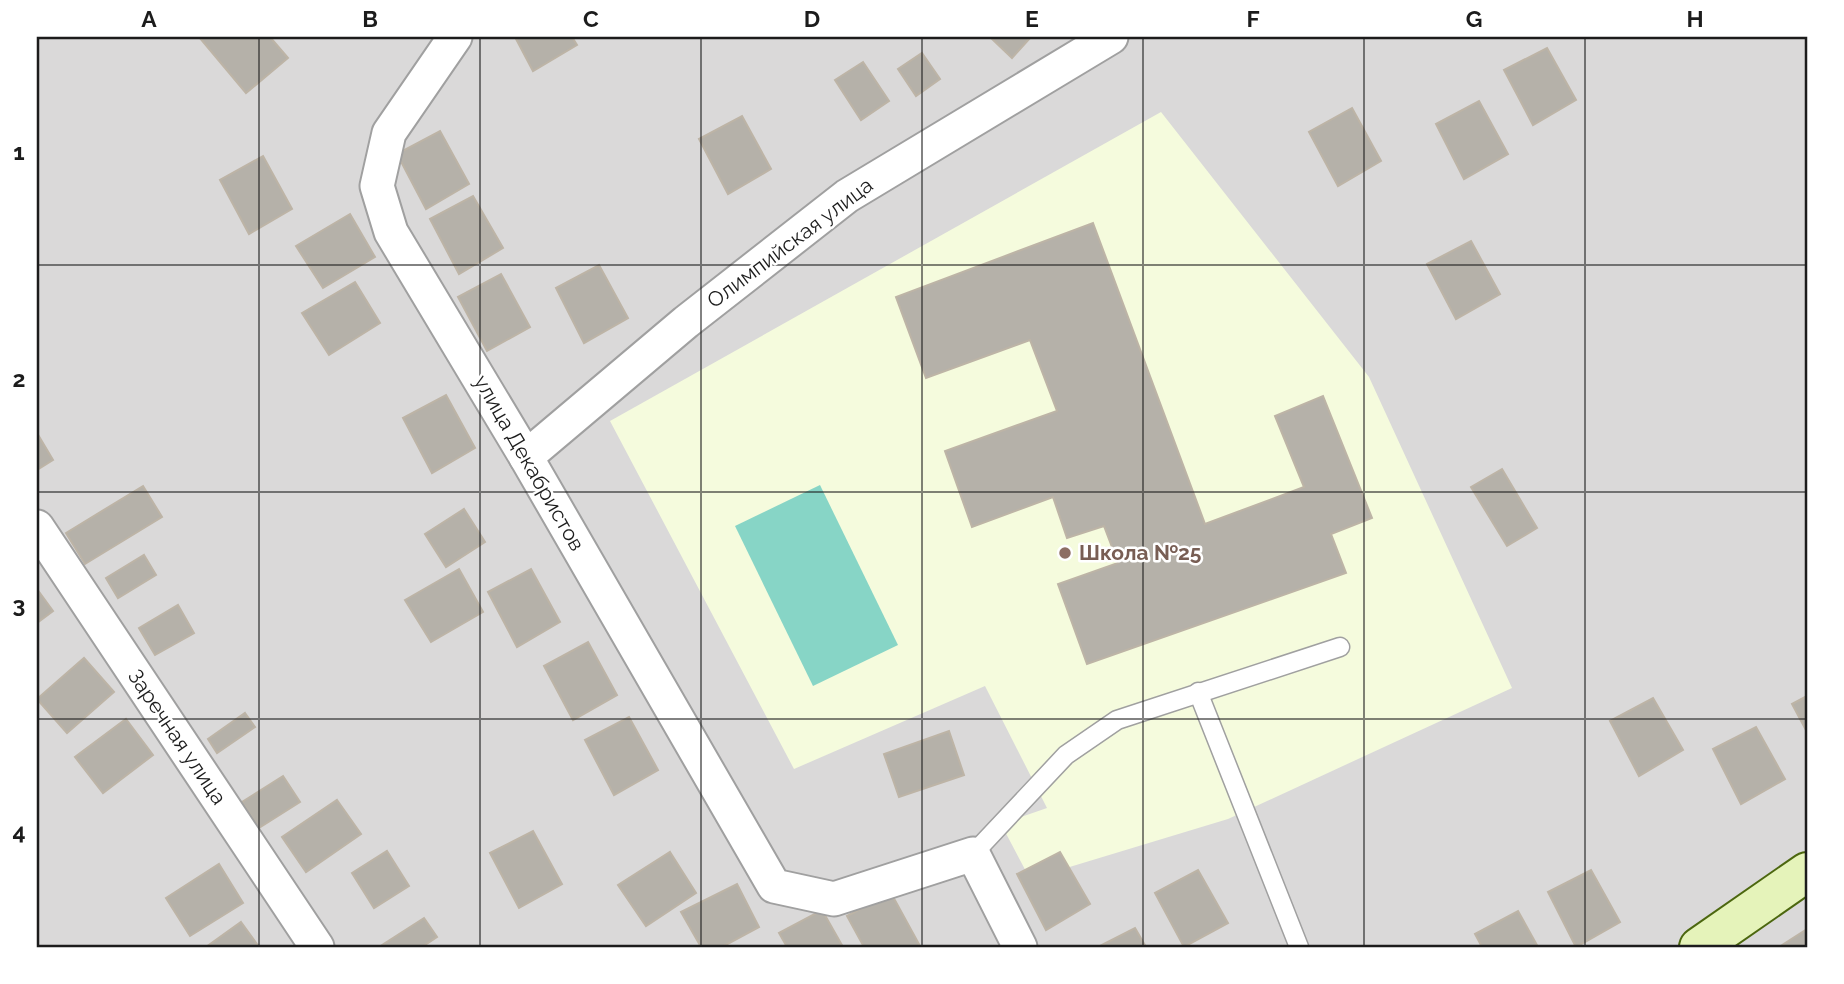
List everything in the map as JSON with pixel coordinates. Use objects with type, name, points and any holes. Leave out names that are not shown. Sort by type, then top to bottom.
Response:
[{"type":"main road","points":[[1699,947],[1807,872]]},
{"type":"street","name":"улица Декабристов","points":[[455,37],[389,133],[377,186],[391,232],[526,457],[774,886],[834,899],[973,854]]},
{"type":"street","name":"Олимпийская улица","points":[[526,457],[686,322],[847,196],[1111,37]]},
{"type":"street","name":"Заречная улица","points":[[37,527],[317,947]]},
{"type":"street","points":[[973,854],[1020,947]]},
{"type":"lane","points":[[973,854],[1066,755],[1117,720],[1339,647]]},
{"type":"lane","points":[[1198,692],[1299,947]]},
{"type":"shaded area","points":[[37,37],[1807,37],[1807,947],[37,947]]},
{"type":"shaded area","name":"Школа №25","points":[[1161,112],[1369,377],[1512,688],[1228,819],[1030,879],[1001,824],[1047,808],[985,686],[794,769],[610,421]]},
{"type":"shaded area","points":[[820,485],[898,645],[813,686],[735,526]]},
{"type":"building","points":[[199,37],[270,37],[288,58],[246,93]]},
{"type":"building","points":[[515,37],[572,37],[577,45],[533,71]]},
{"type":"building","points":[[990,37],[1031,37],[1012,58]]},
{"type":"building","points":[[1547,48],[1576,100],[1533,125],[1504,70]]},
{"type":"building","points":[[922,53],[940,79],[916,96],[898,69]]},
{"type":"building","points":[[863,62],[889,101],[861,120],[835,80]]},
{"type":"building","points":[[1479,101],[1508,154],[1464,179],[1436,124]]},
{"type":"building","points":[[1352,108],[1381,161],[1338,186],[1309,132]]},
{"type":"building","points":[[742,116],[771,169],[728,194],[699,139]]},
{"type":"building","points":[[440,131],[469,184],[426,209],[397,154]]},
{"type":"building","points":[[263,156],[292,209],[249,234],[220,180]]},
{"type":"building","points":[[473,196],[503,248],[459,274],[430,219]]},
{"type":"building","points":[[350,214],[375,257],[323,288],[296,246]]},
{"type":"building","points":[[1093,223],[1205,524],[1304,487],[1275,416],[1323,396],[1372,518],[1331,534],[1346,573],[1087,664],[1058,584],[1118,563],[1104,526],[1067,538],[1053,497],[972,527],[945,451],[1057,411],[1030,340],[926,378],[896,297]]},
{"type":"building","points":[[1471,241],[1500,294],[1456,319],[1427,264]]},
{"type":"building","points":[[599,265],[628,318],[584,343],[556,288]]},
{"type":"building","points":[[501,274],[530,327],[487,351],[458,297]]},
{"type":"building","points":[[355,282],[380,323],[329,355],[302,313]]},
{"type":"building","points":[[446,395],[475,448],[432,473],[403,418]]},
{"type":"building","points":[[37,433],[53,460],[37,470]]},
{"type":"building","points":[[1502,469],[1537,528],[1507,546],[1471,487]]},
{"type":"building","points":[[143,486],[162,517],[85,564],[66,533]]},
{"type":"building","points":[[464,509],[485,542],[446,567],[425,534]]},
{"type":"building","points":[[144,555],[156,575],[118,598],[106,578]]},
{"type":"building","points":[[459,569],[483,612],[431,642],[405,600]]},
{"type":"building","points":[[531,569],[560,622],[517,647],[488,592]]},
{"type":"building","points":[[37,589],[53,611],[37,623]]},
{"type":"building","points":[[178,605],[194,633],[155,655],[139,628]]},
{"type":"building","points":[[588,642],[617,695],[573,720],[544,666]]},
{"type":"building","points":[[84,658],[114,692],[67,733],[37,699]]},
{"type":"building","points":[[1807,696],[1807,732],[1792,704]]},
{"type":"building","points":[[1653,698],[1683,750],[1639,776],[1610,721]]},
{"type":"building","points":[[245,713],[255,727],[217,753],[208,739]]},
{"type":"building","points":[[629,717],[658,770],[614,795],[585,740]]},
{"type":"building","points":[[126,719],[153,755],[103,793],[75,757]]},
{"type":"building","points":[[1756,727],[1785,779],[1741,804],[1713,749]]},
{"type":"building","points":[[949,731],[964,775],[899,797],[884,754]]},
{"type":"building","points":[[283,776],[300,802],[259,828],[242,802]]},
{"type":"building","points":[[337,800],[361,834],[306,872],[282,837]]},
{"type":"building","points":[[533,831],[562,884],[519,908],[490,853]]},
{"type":"building","points":[[387,851],[409,886],[374,908],[352,873]]},
{"type":"building","points":[[670,852],[696,893],[646,926],[618,885]]},
{"type":"building","points":[[1060,852],[1090,904],[1046,930],[1017,874]]},
{"type":"building","points":[[219,864],[243,903],[190,936],[166,898]]},
{"type":"building","points":[[1198,870],[1228,923],[1184,947],[1155,893]]},
{"type":"building","points":[[1591,870],[1620,922],[1576,947],[1548,892]]},
{"type":"building","points":[[737,884],[759,927],[722,947],[701,947],[681,912]]},
{"type":"building","points":[[891,893],[920,946],[864,947],[847,916]]},
{"type":"building","points":[[822,910],[843,947],[787,947],[779,933]]},
{"type":"building","points":[[1518,911],[1538,947],[1482,947],[1475,934]]},
{"type":"building","points":[[424,918],[437,937],[422,947],[379,947]]},
{"type":"building","points":[[241,922],[259,947],[206,947]]},
{"type":"building","points":[[1135,928],[1146,947],[1098,947]]},
{"type":"building","points":[[1807,929],[1807,944],[1802,947],[1779,947]]},
{"type":"place","name":"Школа №25","points":[[1065,553]]}]
